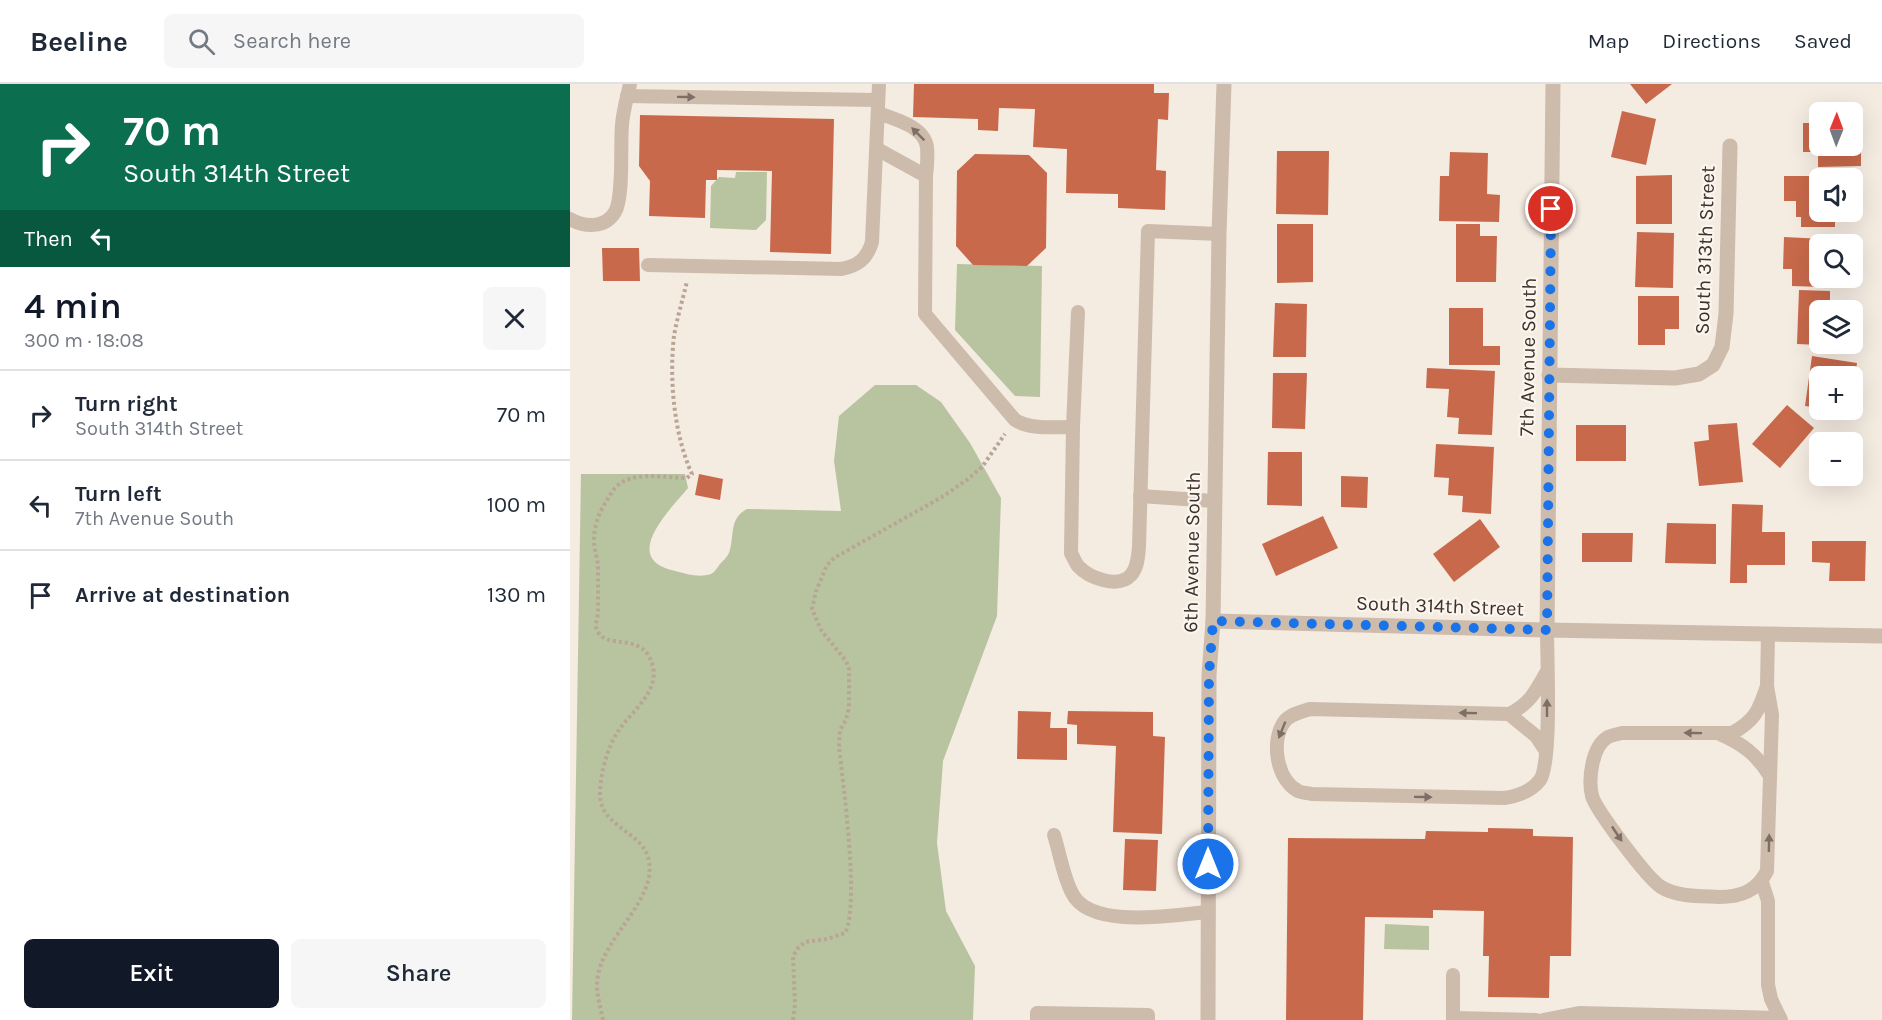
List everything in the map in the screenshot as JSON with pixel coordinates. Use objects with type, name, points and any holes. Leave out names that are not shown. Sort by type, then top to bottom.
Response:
[{"type":"street","name":"6th Avenue South","points":[[1208,1020],[1209,675],[1213,621],[1219,234],[1224,84]]},
{"type":"street","name":"7th Avenue South","points":[[1547,630],[1553,84]]},
{"type":"street","name":"South 313th Street","points":[[1549,375],[1675,378],[1699,374],[1713,365],[1722,347],[1726,314],[1730,146]]},
{"type":"street","name":"South 314th Street","points":[[1213,621],[1882,636]]},
{"type":"lane","points":[[648,265],[841,270],[853,267],[869,253],[872,242],[879,84]]},
{"type":"lane","points":[[570,219],[584,225],[594,225],[615,213],[620,189],[622,126],[628,90],[878,106],[919,133],[927,147],[925,314],[1015,420],[1034,427],[1072,427]]},
{"type":"lane","points":[[877,149],[927,176]]},
{"type":"lane","points":[[1078,312],[1072,427],[1071,553],[1079,566],[1092,576],[1105,581],[1117,582],[1131,575],[1137,562],[1148,231],[1219,234]]},
{"type":"lane","points":[[1140,496],[1214,501]]},
{"type":"lane","points":[[1547,630],[1547,671],[1546,764],[1541,778],[1531,789],[1519,796],[1504,798],[1312,795],[1298,791],[1287,782],[1281,769],[1277,754],[1279,735],[1285,720],[1295,713],[1310,709],[1509,714],[1523,707],[1532,698],[1547,671]]},
{"type":"lane","points":[[1767,686],[1760,709],[1744,727],[1732,733],[1622,733],[1608,737],[1600,745],[1591,775],[1592,796],[1632,856],[1648,876],[1661,887],[1676,893],[1695,896],[1740,895],[1752,890],[1762,882],[1767,871],[1772,715],[1767,686],[1768,634]]},
{"type":"lane","points":[[1509,714],[1536,736],[1546,751]]},
{"type":"lane","points":[[1720,734],[1751,751],[1770,776]]},
{"type":"lane","points":[[1054,835],[1072,895],[1086,909],[1118,917],[1207,912]]},
{"type":"lane","points":[[1543,1020],[1579,1013],[1781,1019],[1771,999],[1768,985],[1768,901],[1762,882]]},
{"type":"lane","points":[[1453,975],[1453,1019],[1536,1020]]},
{"type":"lane","points":[[1037,1020],[1037,1013],[1148,1015],[1148,1020]]},
{"type":"path","points":[[603,1020],[596,991],[601,962],[607,949],[642,897],[648,878],[649,862],[644,849],[608,817],[600,796],[602,777],[616,734],[641,706],[653,676],[646,653],[640,647],[607,640],[597,632],[598,564],[594,551],[594,538],[602,507],[617,486],[626,480],[641,477],[687,478],[692,474],[683,454],[677,420],[673,370],[675,335],[690,266]]},
{"type":"path","points":[[792,1020],[795,1005],[794,956],[798,948],[806,942],[845,933],[849,926],[850,873],[839,747],[840,730],[849,708],[849,669],[846,661],[821,630],[814,617],[812,609],[816,591],[827,565],[834,558],[942,497],[982,467],[1015,420]]},
{"type":"green space","points":[[736,172],[767,172],[766,220],[756,230],[710,228],[711,186],[719,177],[735,178]]},
{"type":"green space","points":[[957,264],[1042,266],[1040,397],[1015,396],[955,330]]},
{"type":"green space","points":[[875,385],[916,385],[941,402],[970,443],[1001,498],[997,616],[943,761],[937,843],[946,911],[975,966],[973,1020],[572,1020],[581,474],[685,474],[688,488],[654,533],[650,545],[651,556],[659,565],[675,571],[698,576],[711,574],[729,553],[737,518],[747,509],[841,511],[834,461],[839,416]]},
{"type":"green space","points":[[1385,924],[1429,926],[1429,950],[1384,949]]},
{"type":"building","points":[[914,84],[1154,84],[1154,93],[1169,93],[1168,120],[1158,119],[1156,170],[1166,171],[1165,210],[1118,208],[1118,194],[1066,193],[1067,149],[1033,147],[1035,109],[999,108],[998,131],[978,130],[978,119],[913,117]]},
{"type":"building","points":[[1630,84],[1672,84],[1646,104]]},
{"type":"building","points":[[1622,111],[1656,119],[1646,165],[1611,157]]},
{"type":"building","points":[[640,115],[834,119],[831,254],[770,252],[772,171],[717,170],[717,180],[706,180],[705,218],[649,216],[650,181],[639,166]]},
{"type":"building","points":[[1803,123],[1809,123],[1809,152],[1803,152]]},
{"type":"building","points":[[1277,151],[1329,151],[1328,215],[1276,214]]},
{"type":"building","points":[[1450,152],[1488,153],[1487,194],[1500,195],[1499,222],[1439,221],[1440,176],[1449,176]]},
{"type":"building","points":[[975,154],[1029,155],[1047,173],[1046,248],[1027,266],[973,265],[956,246],[957,171]]},
{"type":"building","points":[[1818,156],[1861,156],[1861,166],[1818,167]]},
{"type":"building","points":[[1672,175],[1672,224],[1636,224],[1636,176]]},
{"type":"building","points":[[1784,176],[1809,176],[1809,222],[1835,222],[1835,227],[1801,227],[1801,217],[1796,217],[1796,201],[1784,201]]},
{"type":"building","points":[[1277,224],[1313,224],[1313,282],[1277,283]]},
{"type":"building","points":[[1456,224],[1480,224],[1480,236],[1497,236],[1496,282],[1456,282]]},
{"type":"building","points":[[1637,232],[1674,233],[1673,288],[1635,287]]},
{"type":"building","points":[[1784,237],[1809,238],[1809,287],[1792,286],[1792,269],[1783,269]]},
{"type":"building","points":[[602,248],[639,248],[640,281],[603,281]]},
{"type":"building","points":[[1799,290],[1830,291],[1830,300],[1809,300],[1809,345],[1797,344]]},
{"type":"building","points":[[1638,296],[1679,296],[1679,329],[1665,329],[1665,345],[1638,345]]},
{"type":"building","points":[[1275,303],[1307,304],[1306,357],[1273,357]]},
{"type":"building","points":[[1449,308],[1483,308],[1483,346],[1500,346],[1500,365],[1449,365]]},
{"type":"building","points":[[1812,356],[1857,363],[1857,366],[1811,366]]},
{"type":"building","points":[[1427,368],[1495,371],[1492,435],[1458,434],[1459,418],[1447,417],[1449,389],[1426,388]]},
{"type":"building","points":[[1273,373],[1307,373],[1305,429],[1272,428]]},
{"type":"building","points":[[1809,377],[1809,407],[1805,406]]},
{"type":"building","points":[[1787,405],[1814,428],[1780,468],[1752,444]]},
{"type":"building","points":[[1737,423],[1743,482],[1699,486],[1694,442],[1709,440],[1708,425]]},
{"type":"building","points":[[1576,425],[1626,425],[1626,461],[1576,461]]},
{"type":"building","points":[[1436,444],[1494,447],[1491,514],[1462,512],[1463,496],[1448,495],[1449,478],[1434,477]]},
{"type":"building","points":[[1268,452],[1302,452],[1302,506],[1267,505]]},
{"type":"building","points":[[699,474],[723,479],[720,500],[695,495]]},
{"type":"building","points":[[1341,476],[1368,477],[1367,508],[1341,507]]},
{"type":"building","points":[[1732,504],[1763,505],[1762,532],[1785,532],[1785,565],[1747,565],[1747,583],[1730,583]]},
{"type":"building","points":[[1323,516],[1338,548],[1276,576],[1262,544]]},
{"type":"building","points":[[1480,519],[1500,547],[1454,582],[1433,554]]},
{"type":"building","points":[[1667,523],[1716,524],[1716,564],[1665,563]]},
{"type":"building","points":[[1582,533],[1633,533],[1632,562],[1582,562]]},
{"type":"building","points":[[1812,541],[1866,541],[1865,581],[1829,581],[1830,563],[1812,562]]},
{"type":"building","points":[[1018,711],[1051,712],[1050,728],[1067,728],[1067,760],[1017,759]]},
{"type":"building","points":[[1068,711],[1153,712],[1153,736],[1165,737],[1162,834],[1113,832],[1116,746],[1077,744],[1077,725],[1067,724]]},
{"type":"building","points":[[1488,828],[1533,829],[1533,836],[1573,837],[1571,956],[1550,956],[1549,998],[1488,997],[1489,956],[1483,956],[1484,911],[1433,910],[1433,918],[1365,917],[1363,1020],[1286,1020],[1288,838],[1425,839],[1426,831],[1488,832]]},
{"type":"building","points":[[1125,839],[1158,840],[1156,891],[1123,890]]},
{"type":"route","points":[[1208,864],[1209,675],[1213,621],[1547,630],[1551,209]]}]
